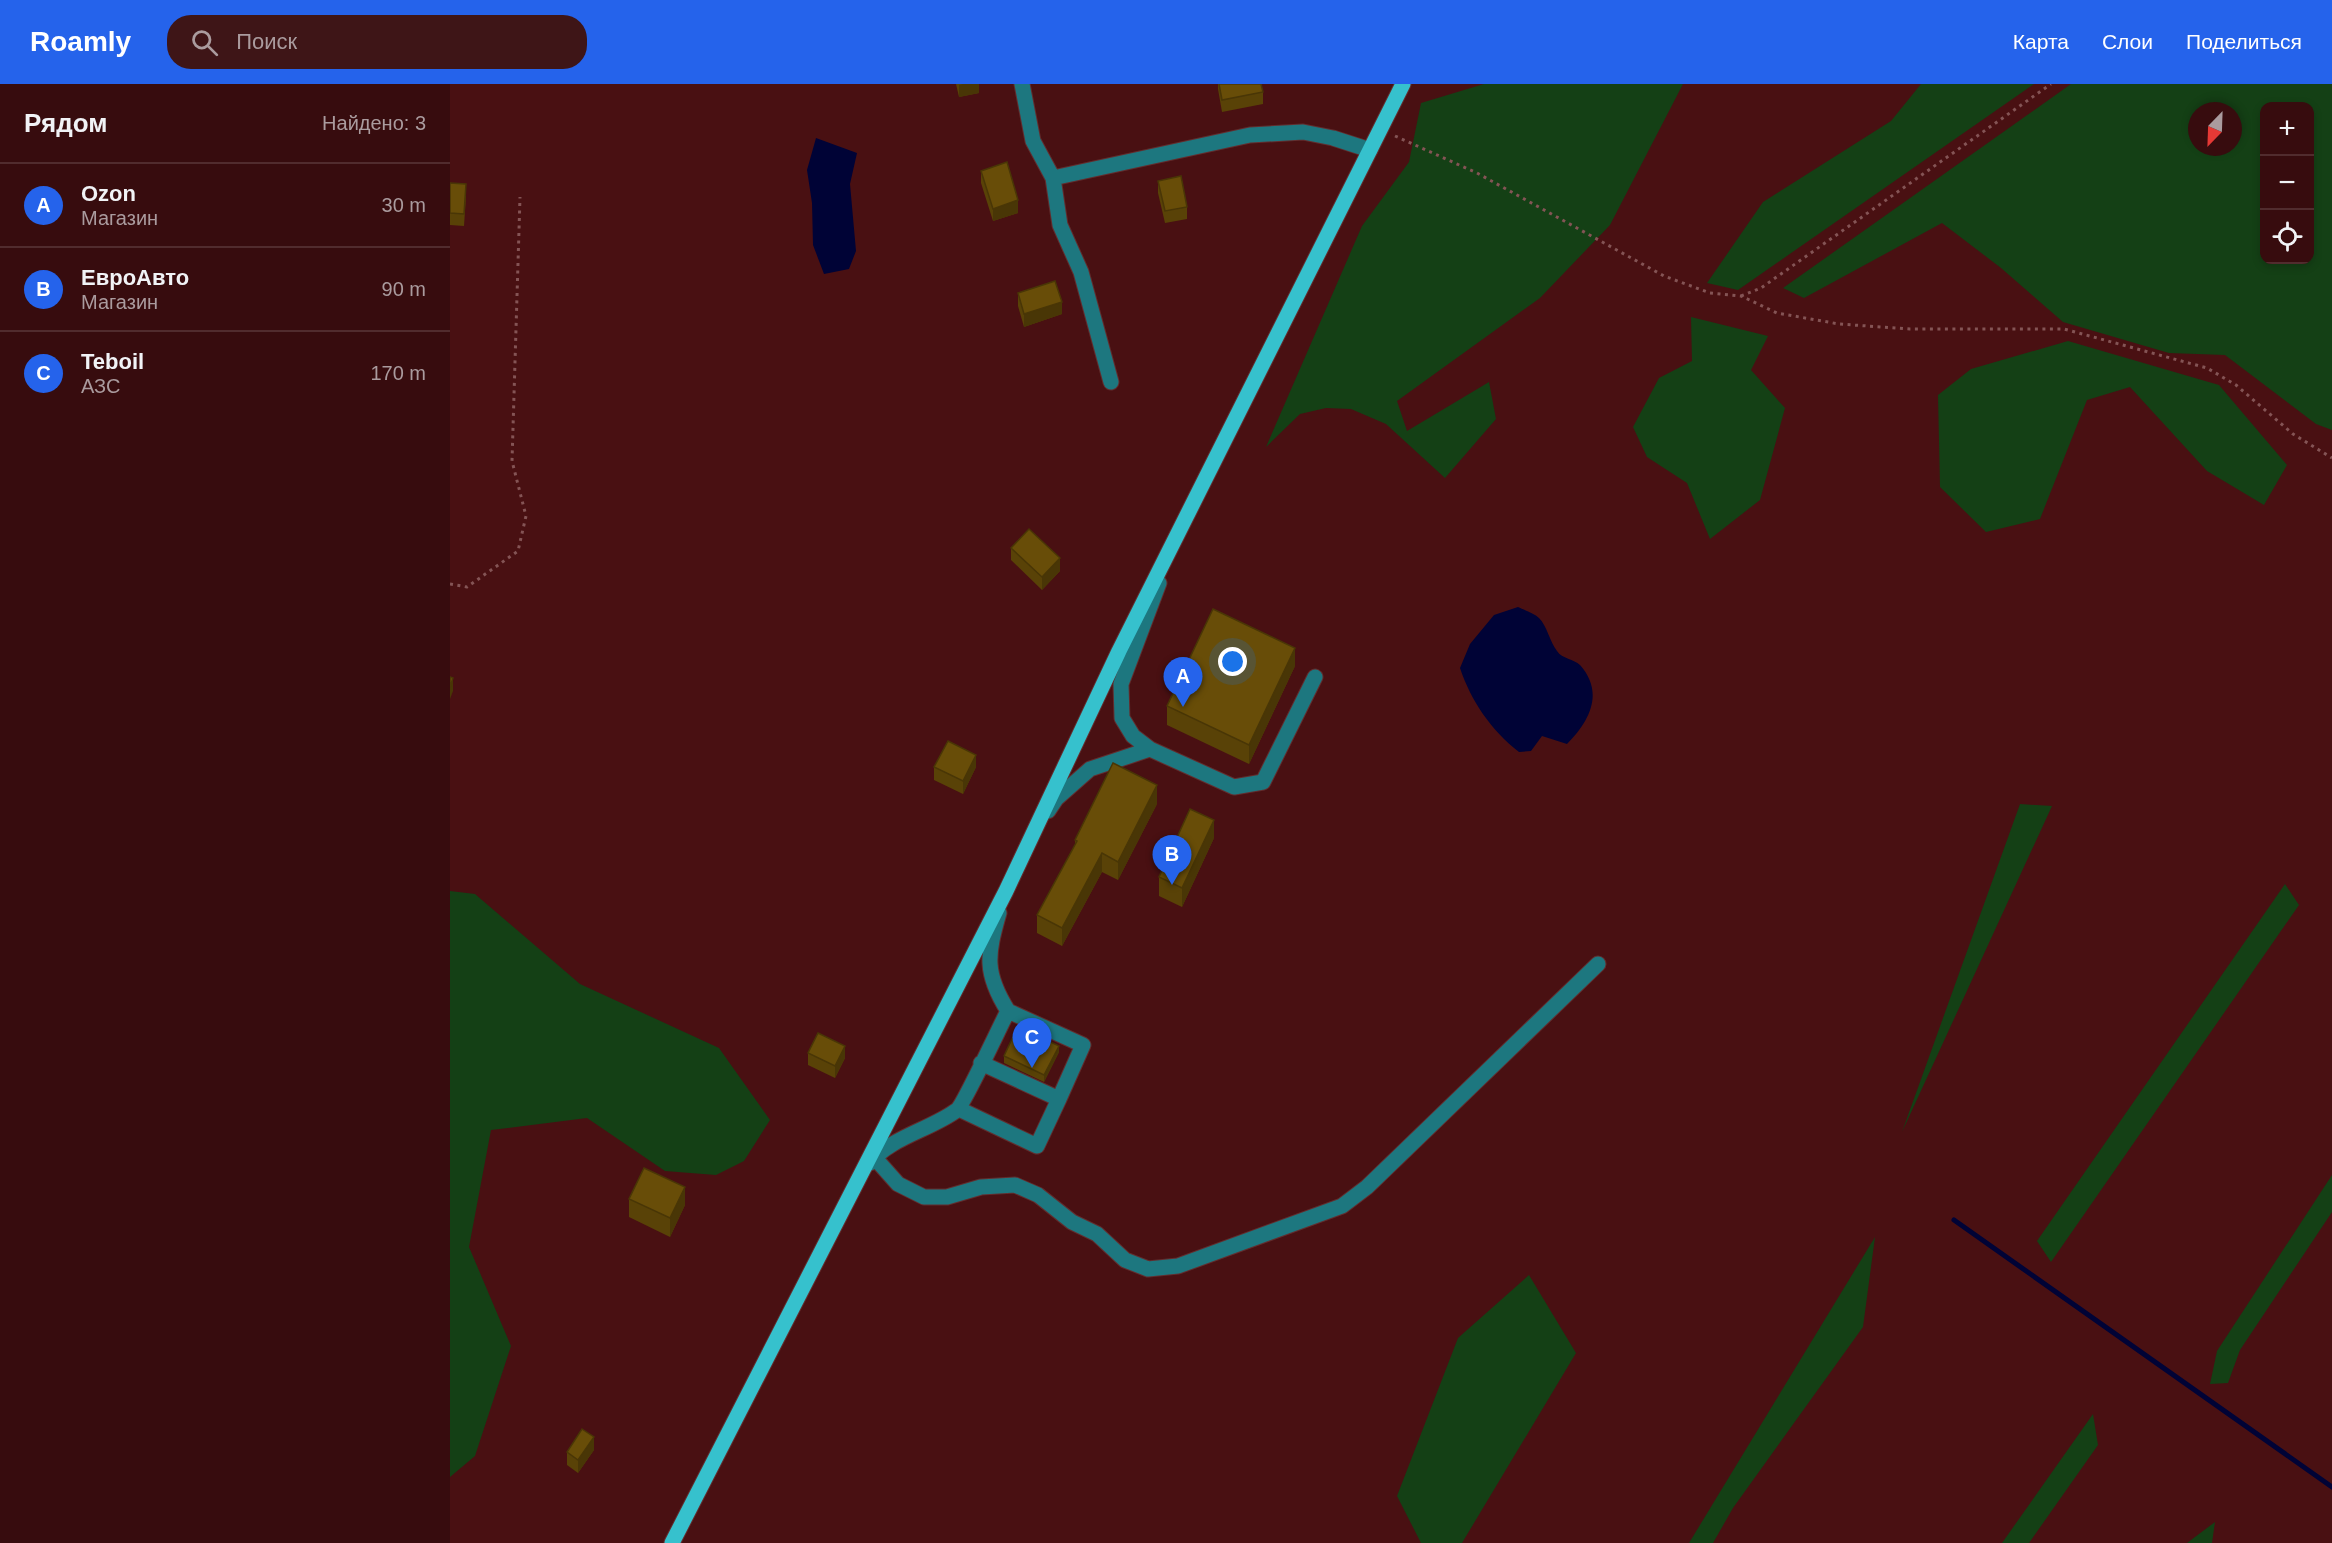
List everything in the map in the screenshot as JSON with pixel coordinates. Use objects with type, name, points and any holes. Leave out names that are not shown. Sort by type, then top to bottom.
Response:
[{"type":"main road","points":[[672,1543],[1006,891],[1179,529],[1403,84]]},
{"type":"lane","points":[[1022,84],[1034,141],[1053,178],[1060,225],[1081,272],[1111,382]]},
{"type":"lane","points":[[1053,178],[1250,135],[1303,132],[1333,138],[1370,150]]},
{"type":"lane","points":[[1179,529],[1121,684],[1122,718],[1133,736],[1150,748],[1234,787],[1263,782],[1315,678]]},
{"type":"lane","points":[[1031,838],[1056,799],[1090,769],[1150,748]]},
{"type":"lane","points":[[958,1109],[1036,1146],[1083,1045],[1008,1011],[995,990],[989,960],[993,933],[1006,891]]},
{"type":"lane","points":[[874,1157],[898,1184],[924,1197],[947,1197],[981,1187],[1015,1185],[1038,1195],[1072,1222],[1096,1234],[1125,1260],[1148,1269],[1179,1266],[1342,1206],[1366,1187],[1598,964]]},
{"type":"lane","points":[[855,1183],[874,1157],[958,1109],[1008,1011]]},
{"type":"lane","points":[[981,1063],[1059,1099]]},
{"type":"path","points":[[1741,296],[1761,288],[2051,84]]},
{"type":"path","points":[[1380,129],[1477,173],[1664,276],[1710,293],[1741,296],[1777,313],[1839,324],[1910,328],[2064,329],[2207,368],[2236,385],[2294,434],[2332,458]]},
{"type":"path","points":[[450,584],[466,587],[518,551],[526,516],[512,461],[520,197]]},
{"type":"green space","points":[[1484,84],[1683,84],[1610,225],[1540,298],[1397,401],[1407,431],[1489,382],[1496,419],[1445,478],[1386,424],[1351,409],[1326,408],[1300,414],[1266,447],[1362,226],[1409,162],[1421,103]]},
{"type":"green space","points":[[1921,84],[2034,84],[1738,290],[1707,283],[1763,202],[1891,121]]},
{"type":"green space","points":[[2071,84],[2332,84],[2332,430],[2316,424],[2225,355],[2169,353],[2063,322],[2001,268],[1942,223],[1804,298],[1783,288]]},
{"type":"green space","points":[[1691,317],[1768,336],[1751,370],[1785,408],[1760,500],[1710,539],[1687,483],[1647,457],[1633,427],[1659,378],[1692,361]]},
{"type":"green space","points":[[2068,341],[2219,385],[2287,465],[2264,505],[2207,471],[2130,387],[2087,400],[2040,519],[1986,532],[1940,487],[1938,395],[1971,369]]},
{"type":"green space","points":[[2020,804],[2052,806],[1902,1132]]},
{"type":"green space","points":[[2285,884],[2299,905],[2051,1262],[2037,1241]]},
{"type":"green space","points":[[450,891],[475,894],[580,984],[719,1048],[770,1120],[744,1161],[716,1175],[665,1171],[587,1118],[491,1130],[469,1247],[511,1346],[475,1456],[450,1477]]},
{"type":"green space","points":[[2332,1175],[2332,1212],[2240,1350],[2228,1383],[2210,1384],[2217,1351]]},
{"type":"green space","points":[[1875,1237],[1863,1327],[1733,1508],[1713,1543],[1689,1543]]},
{"type":"green space","points":[[1529,1275],[1576,1353],[1462,1543],[1421,1543],[1397,1496],[1458,1338]]},
{"type":"green space","points":[[2093,1414],[2098,1445],[2029,1543],[2002,1543]]},
{"type":"green space","points":[[2215,1522],[2212,1543],[2187,1543]]},
{"type":"shaded area","points":[[816,138],[857,153],[850,184],[856,251],[849,269],[824,274],[813,245],[812,203],[807,170]]},
{"type":"shaded area","points":[[1518,607],[1539,618],[1557,651],[1580,665],[1592,686],[1593,696],[1587,717],[1567,744],[1542,736],[1531,751],[1519,752],[1483,714],[1460,668],[1470,644],[1494,615]]},
{"type":"building","points":[[1219,84],[1261,84],[1263,92],[1222,100]]},
{"type":"building","points":[[1007,162],[1018,200],[993,209],[981,171]]},
{"type":"building","points":[[1181,176],[1187,207],[1165,211],[1158,181]]},
{"type":"building","points":[[450,183],[466,184],[464,214],[450,213]]},
{"type":"building","points":[[1055,281],[1062,302],[1024,314],[1018,293]]},
{"type":"building","points":[[1029,529],[1060,558],[1042,577],[1011,548]]},
{"type":"building","points":[[1213,609],[1295,648],[1249,745],[1167,706]]},
{"type":"building","points":[[948,741],[976,755],[963,781],[934,767]]},
{"type":"building","points":[[1113,763],[1157,785],[1118,862],[1102,853],[1062,928],[1037,915],[1077,841],[1075,840]]},
{"type":"building","points":[[1190,809],[1214,820],[1182,888],[1159,877]]},
{"type":"building","points":[[1018,1026],[1059,1046],[1044,1075],[1004,1056]]},
{"type":"building","points":[[818,1033],[845,1046],[835,1066],[808,1053]]},
{"type":"building","points":[[644,1168],[685,1187],[670,1218],[629,1199]]},
{"type":"building","points":[[582,1429],[594,1437],[578,1460],[567,1452]]},
{"type":"waterway","points":[[1954,1220],[2332,1487]]},
{"type":"place","name":"Ozon","points":[[1183,707]]},
{"type":"place","name":"ЕвроАвто","points":[[1172,885]]},
{"type":"place","name":"Teboil","points":[[1032,1068]]}]
